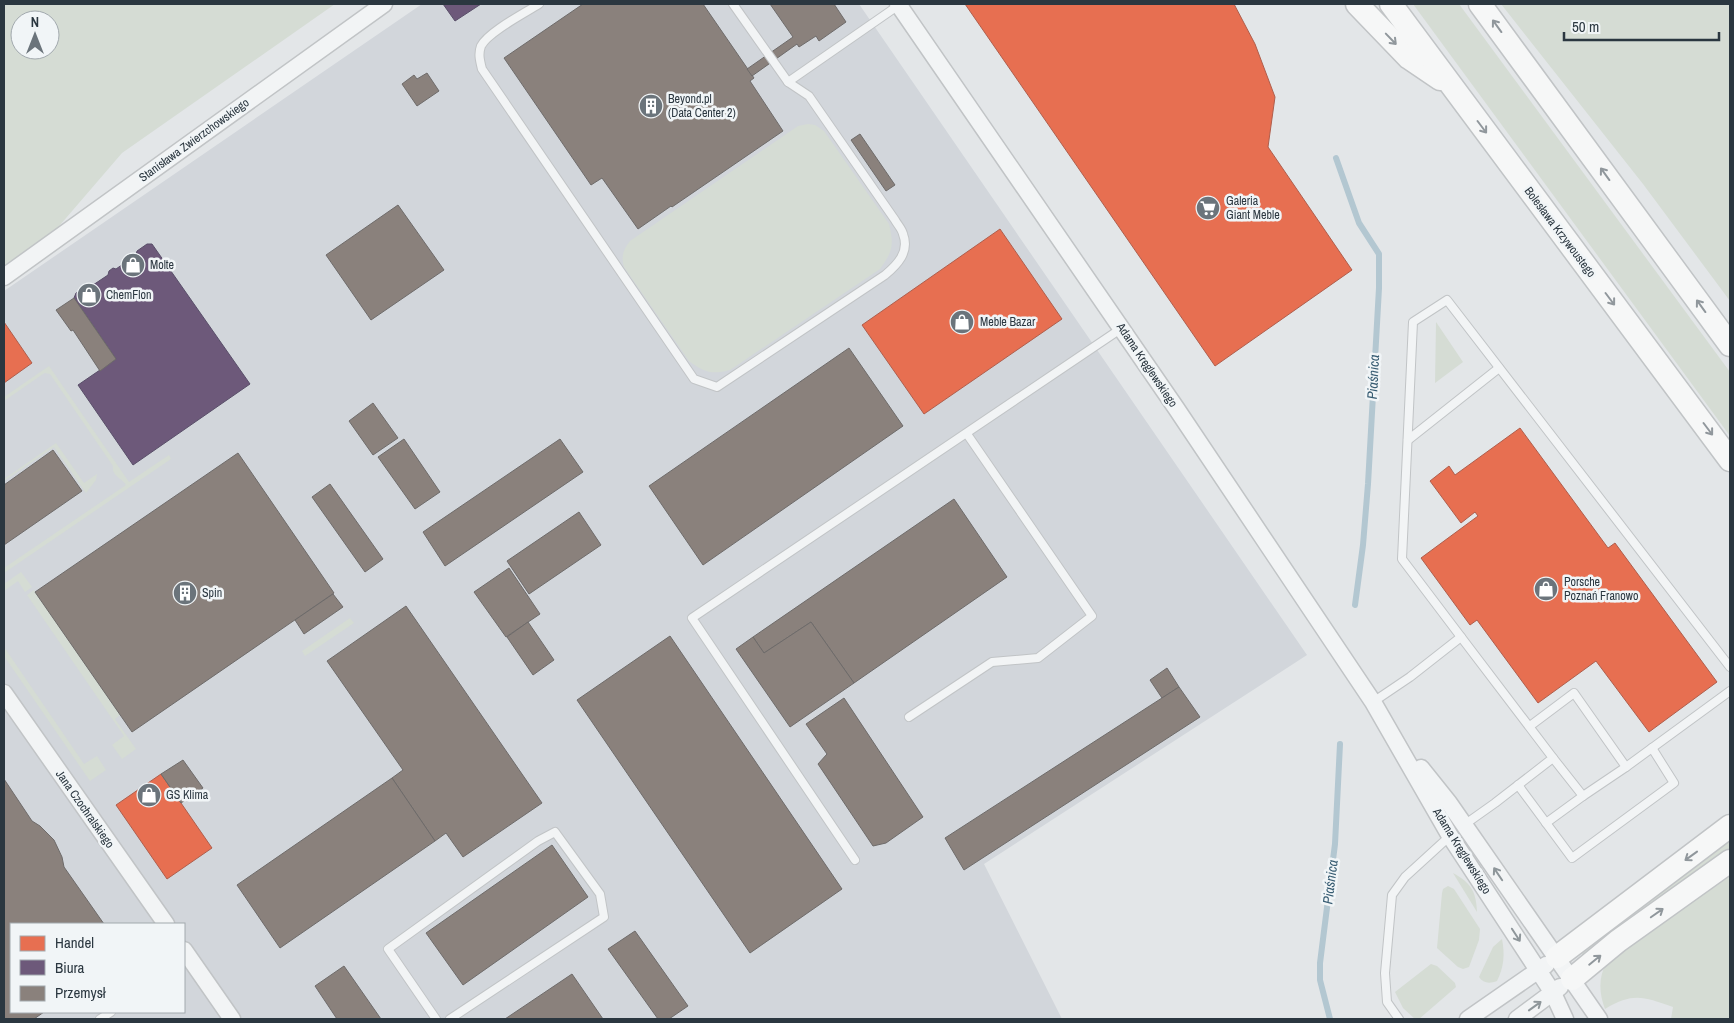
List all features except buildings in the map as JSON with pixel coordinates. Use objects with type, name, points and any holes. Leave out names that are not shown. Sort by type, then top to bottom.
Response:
[{"type":"main road","points":[[1357,4],[1409,58],[1453,88]]},
{"type":"main road","name":"Bolesława Krzywoustego","points":[[1392,4],[1730,460]]},
{"type":"main road","points":[[1480,4],[1730,345]]},
{"type":"main road","points":[[1557,957],[1730,826]]},
{"type":"main road","points":[[1572,979],[1618,941],[1730,861]]},
{"type":"street","name":"Stanisława Zwierzchowskiego","points":[[4,277],[384,4]]},
{"type":"street","name":"Adama Kręglewskiego","points":[[898,4],[1122,328],[1373,702],[1450,836],[1538,971]]},
{"type":"street","name":"Jana Czochralskiego","points":[[4,693],[165,923]]},
{"type":"street","name":"Adama Kręglewskiego","points":[[1390,729],[1449,803],[1572,979]]},
{"type":"street","points":[[185,954],[232,1019]]},
{"type":"street","points":[[1468,1019],[1557,957]]},
{"type":"street","points":[[1538,971],[1553,993],[1565,1019]]},
{"type":"street","points":[[1517,1019],[1572,979],[1599,1019]]},
{"type":"lane","points":[[539,4],[492,34],[482,46],[479,58],[482,69],[694,379],[717,387],[885,275],[897,265],[904,251],[904,234],[895,220],[809,96],[788,82],[734,4]]},
{"type":"lane","points":[[788,82],[898,4]]},
{"type":"lane","points":[[1583,796],[1402,559],[1413,322],[1447,300],[1730,667]]},
{"type":"lane","points":[[855,860],[692,618],[1122,328]]},
{"type":"lane","points":[[1408,440],[1499,368]]},
{"type":"lane","points":[[909,717],[992,662],[1038,658],[1092,616],[967,434]]},
{"type":"lane","points":[[1373,702],[1410,677],[1461,637]]},
{"type":"lane","points":[[1546,823],[1730,691]]},
{"type":"lane","points":[[1530,726],[1574,694],[1626,766]]},
{"type":"lane","points":[[1518,786],[1572,858],[1674,783],[1652,748]]},
{"type":"lane","points":[[1399,1019],[1387,1002],[1385,973],[1392,895],[1405,877],[1450,836],[1553,758]]},
{"type":"lane","points":[[436,1019],[388,949],[538,841],[555,832],[600,894],[604,917],[450,1019]]},
{"type":"shaded area","points":[[4,4],[335,4],[122,153],[48,239],[4,270]]},
{"type":"shaded area","points":[[422,4],[859,4],[1307,655],[984,864],[1062,1019],[4,1019],[4,291]]},
{"type":"shaded area","points":[[1413,4],[1459,4],[1730,372],[1730,436]]},
{"type":"shaded area","points":[[1501,4],[1730,4],[1730,301],[1643,184]]},
{"type":"shaded area","points":[[815,125],[824,131],[889,224],[892,243],[888,257],[880,269],[730,370],[708,372],[689,361],[624,267],[624,250],[630,241],[798,126]]},
{"type":"shaded area","points":[[1436,322],[1463,362],[1435,383]]},
{"type":"shaded area","points":[[49,366],[129,482],[169,455],[171,459],[4,573],[4,568],[126,485],[115,475],[113,466],[50,374],[43,374],[4,401],[4,397]]},
{"type":"shaded area","points":[[56,443],[84,483],[97,474],[96,480],[86,493],[54,447],[4,481],[4,479]]},
{"type":"shaded area","points":[[21,572],[32,587],[25,592],[18,581],[4,591],[4,584]]},
{"type":"shaded area","points":[[34,590],[120,715],[115,719],[136,749],[122,759],[112,745],[124,736],[27,595]]},
{"type":"shaded area","points":[[350,618],[354,623],[305,656],[302,651]]},
{"type":"shaded area","points":[[4,647],[84,764],[97,756],[106,770],[90,781],[4,656]]},
{"type":"shaded area","points":[[1730,840],[1730,849],[1587,955],[1582,955],[1581,951]]},
{"type":"shaded area","points":[[1730,871],[1730,1019],[1671,1019],[1673,1007],[1639,998],[1624,1000],[1605,1009],[1600,985],[1602,973],[1607,962]]},
{"type":"shaded area","points":[[1453,873],[1464,880],[1471,888],[1474,893],[1477,912]]},
{"type":"shaded area","points":[[1448,886],[1454,889],[1480,929],[1479,940],[1469,967],[1463,969],[1458,967],[1437,948],[1442,893],[1443,889]]},
{"type":"shaded area","points":[[1502,939],[1503,960],[1497,981],[1484,982],[1479,977],[1493,947]]},
{"type":"shaded area","points":[[1431,964],[1437,966],[1455,983],[1456,987],[1419,1019],[1415,1019],[1403,1008],[1395,992]]},
{"type":"waterway","name":"Piaśnica","points":[[1336,158],[1359,223],[1379,254],[1379,288],[1368,484],[1363,545],[1355,605]]},
{"type":"waterway","name":"Piaśnica","points":[[1330,1019],[1320,980],[1320,963],[1335,844],[1340,744]]},
{"type":"place","name":"Beyond.pl (Data Center 2)","points":[[651,106]]},
{"type":"place","name":"Galeria Giant Meble","points":[[1208,208]]},
{"type":"place","name":"Molte","points":[[133,265]]},
{"type":"place","name":"ChemFlon","points":[[89,295]]},
{"type":"place","name":"Meble Bazar","points":[[962,322]]},
{"type":"place","name":"Porsche Poznań Franowo","points":[[1546,589]]},
{"type":"place","name":"Spin","points":[[185,593]]},
{"type":"place","name":"GS Klima","points":[[149,795]]}]
